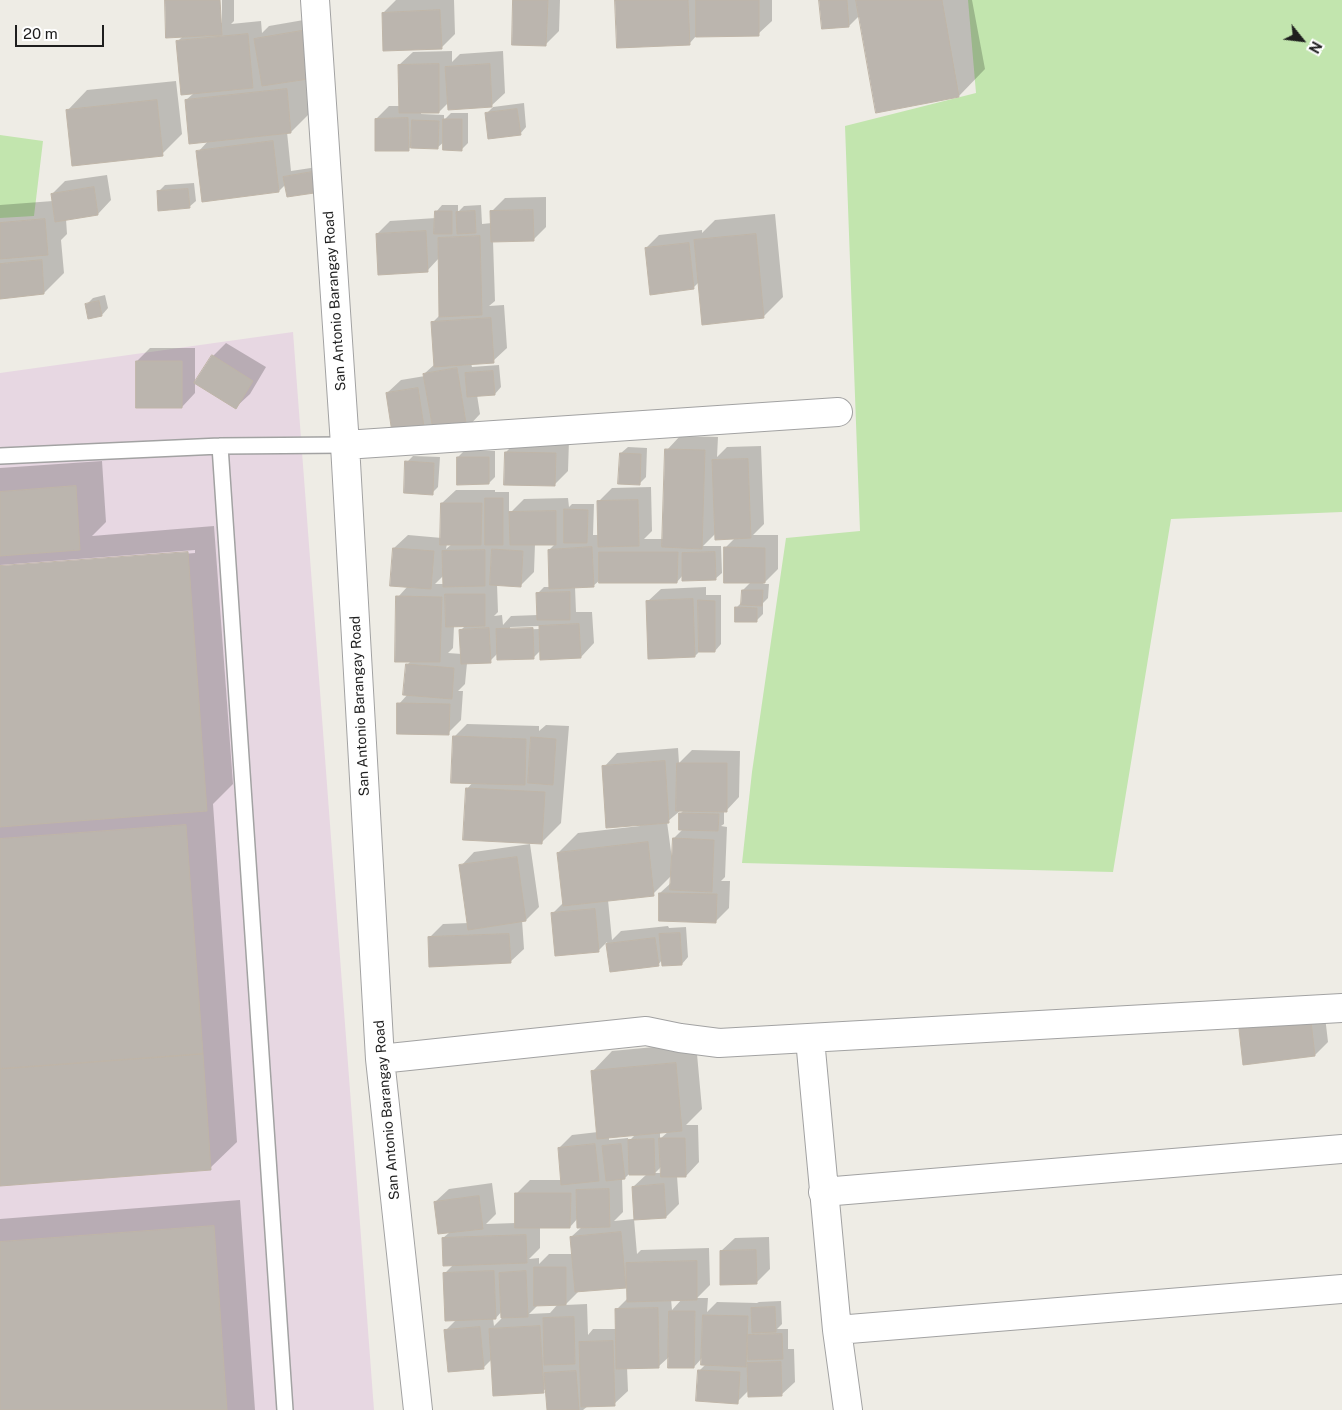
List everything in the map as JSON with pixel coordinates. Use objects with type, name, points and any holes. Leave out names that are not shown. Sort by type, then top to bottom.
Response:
[{"type":"street","name":"San Antonio Barangay Road","points":[[314,0],[345,446],[380,1059],[418,1410]]},
{"type":"street","points":[[345,446],[838,412]]},
{"type":"street","points":[[380,1059],[646,1031],[719,1043],[1342,1008]]},
{"type":"street","points":[[810,1039],[837,1330],[848,1410]]},
{"type":"street","points":[[824,1192],[1342,1148]]},
{"type":"street","points":[[837,1330],[1342,1289]]},
{"type":"lane","points":[[0,456],[220,446],[345,446]]},
{"type":"lane","points":[[220,446],[285,1410]]},
{"type":"shaded area","points":[[293,332],[374,1410],[0,1410],[0,373]]},
{"type":"green space","points":[[968,0],[1342,0],[1342,512],[1171,519],[1113,872],[742,863],[752,772],[786,538],[860,531],[845,126],[976,93]]},
{"type":"green space","points":[[0,135],[43,141],[34,216],[0,218]]},
{"type":"building","points":[[165,0],[220,0],[222,35],[166,38]]},
{"type":"building","points":[[513,0],[548,0],[546,46],[512,45]]},
{"type":"building","points":[[615,0],[688,0],[690,45],[617,48]]},
{"type":"building","points":[[696,0],[759,0],[759,36],[696,37]]},
{"type":"building","points":[[819,0],[847,0],[849,27],[822,29]]},
{"type":"building","points":[[856,0],[942,0],[959,97],[876,113]]},
{"type":"building","points":[[440,10],[442,49],[383,51],[382,13]]},
{"type":"building","points":[[307,30],[315,78],[262,86],[254,39]]},
{"type":"building","points":[[248,34],[253,88],[181,95],[176,41]]},
{"type":"building","points":[[439,64],[439,113],[399,113],[398,65]]},
{"type":"building","points":[[490,64],[492,107],[448,110],[445,67]]},
{"type":"building","points":[[287,89],[291,133],[189,144],[185,100]]},
{"type":"building","points":[[157,100],[163,156],[72,166],[66,110]]},
{"type":"building","points":[[517,109],[521,135],[488,139],[485,113]]},
{"type":"building","points":[[408,118],[409,151],[375,151],[375,119]]},
{"type":"building","points":[[443,119],[462,119],[462,151],[443,150]]},
{"type":"building","points":[[412,120],[439,121],[438,149],[411,148]]},
{"type":"building","points":[[273,141],[279,192],[202,202],[196,151]]},
{"type":"building","points":[[318,171],[321,192],[287,197],[283,177]]},
{"type":"building","points":[[94,187],[98,215],[55,222],[51,194]]},
{"type":"building","points":[[188,189],[190,208],[158,211],[157,191]]},
{"type":"building","points":[[533,210],[534,241],[491,242],[490,211]]},
{"type":"building","points":[[435,211],[452,211],[452,234],[434,234]]},
{"type":"building","points":[[475,211],[476,233],[457,234],[456,212]]},
{"type":"building","points":[[45,219],[48,255],[0,259],[0,223]]},
{"type":"building","points":[[426,231],[428,272],[378,275],[376,234]]},
{"type":"building","points":[[756,234],[764,318],[702,325],[694,240]]},
{"type":"building","points":[[480,236],[482,315],[439,317],[438,238]]},
{"type":"building","points":[[689,243],[694,289],[650,295],[645,248]]},
{"type":"building","points":[[42,260],[44,294],[0,299],[0,264]]},
{"type":"building","points":[[99,301],[102,316],[88,319],[85,304]]},
{"type":"building","points":[[491,318],[494,363],[434,367],[431,322]]},
{"type":"building","points":[[212,355],[253,381],[236,409],[194,383]]},
{"type":"building","points":[[136,361],[182,361],[182,408],[136,408]]},
{"type":"building","points":[[457,368],[467,429],[434,435],[423,374]]},
{"type":"building","points":[[493,371],[495,395],[467,397],[465,373]]},
{"type":"building","points":[[418,388],[425,433],[393,439],[386,393]]},
{"type":"building","points":[[665,449],[705,450],[702,549],[662,547]]},
{"type":"building","points":[[505,452],[556,453],[555,486],[504,485]]},
{"type":"building","points":[[620,453],[641,454],[640,485],[618,484]]},
{"type":"building","points":[[457,457],[489,457],[489,484],[457,485]]},
{"type":"building","points":[[748,459],[751,538],[715,540],[712,460]]},
{"type":"building","points":[[405,461],[434,463],[433,495],[404,493]]},
{"type":"building","points":[[76,486],[80,550],[0,556],[0,492]]},
{"type":"building","points":[[485,498],[503,498],[503,545],[485,545]]},
{"type":"building","points":[[638,500],[639,546],[598,547],[597,501]]},
{"type":"building","points":[[441,503],[482,503],[481,545],[440,545]]},
{"type":"building","points":[[564,509],[588,510],[587,543],[564,543]]},
{"type":"building","points":[[556,511],[556,545],[510,545],[509,512]]},
{"type":"building","points":[[592,547],[594,587],[549,589],[548,550]]},
{"type":"building","points":[[724,547],[765,548],[765,583],[724,583]]},
{"type":"building","points":[[393,548],[434,551],[431,589],[390,586]]},
{"type":"building","points":[[492,549],[523,551],[521,587],[490,585]]},
{"type":"building","points":[[485,550],[485,586],[443,587],[442,551]]},
{"type":"building","points":[[188,552],[207,811],[0,827],[0,566]]},
{"type":"building","points":[[599,552],[678,552],[677,583],[599,583]]},
{"type":"building","points":[[715,552],[716,580],[682,581],[682,553]]},
{"type":"building","points":[[742,590],[763,590],[762,606],[741,605]]},
{"type":"building","points":[[570,592],[570,620],[537,620],[536,593]]},
{"type":"building","points":[[445,594],[485,594],[485,626],[446,627]]},
{"type":"building","points":[[396,596],[442,597],[440,662],[395,662]]},
{"type":"building","points":[[693,599],[695,657],[648,659],[646,601]]},
{"type":"building","points":[[698,600],[715,601],[715,652],[699,652]]},
{"type":"building","points":[[735,607],[757,608],[757,622],[735,622]]},
{"type":"building","points":[[579,624],[581,658],[540,660],[539,626]]},
{"type":"building","points":[[489,628],[491,663],[461,664],[459,630]]},
{"type":"building","points":[[533,628],[534,659],[497,660],[496,629]]},
{"type":"building","points":[[406,664],[454,668],[452,699],[403,695]]},
{"type":"building","points":[[397,703],[450,704],[449,735],[397,734]]},
{"type":"building","points":[[453,736],[526,739],[525,785],[451,783]]},
{"type":"building","points":[[531,737],[556,739],[553,785],[528,783]]},
{"type":"building","points":[[665,761],[669,823],[606,828],[602,766]]},
{"type":"building","points":[[677,763],[727,763],[727,812],[676,811]]},
{"type":"building","points":[[466,788],[545,792],[542,844],[463,840]]},
{"type":"building","points":[[679,813],[719,814],[718,831],[679,830]]},
{"type":"building","points":[[186,825],[203,1054],[0,1069],[0,839]]},
{"type":"building","points":[[673,838],[714,840],[712,892],[670,890]]},
{"type":"building","points":[[648,842],[654,896],[563,906],[557,853]]},
{"type":"building","points":[[517,857],[526,921],[468,930],[459,865]]},
{"type":"building","points":[[659,893],[717,894],[716,923],[659,921]]},
{"type":"building","points":[[595,909],[599,952],[555,956],[551,913]]},
{"type":"building","points":[[680,933],[682,965],[662,966],[659,934]]},
{"type":"building","points":[[509,934],[511,963],[429,967],[428,937]]},
{"type":"building","points":[[655,938],[659,966],[610,972],[606,944]]},
{"type":"building","points":[[1311,1021],[1315,1056],[1243,1065],[1239,1029]]},
{"type":"building","points":[[203,1054],[211,1170],[0,1186],[0,1069]]},
{"type":"building","points":[[676,1063],[682,1131],[597,1139],[591,1071]]},
{"type":"building","points":[[659,1138],[685,1138],[686,1177],[661,1177]]},
{"type":"building","points":[[654,1139],[655,1175],[629,1175],[628,1140]]},
{"type":"building","points":[[595,1144],[599,1181],[561,1185],[558,1148]]},
{"type":"building","points":[[621,1144],[625,1179],[606,1181],[602,1146]]},
{"type":"building","points":[[664,1184],[666,1218],[634,1220],[632,1187]]},
{"type":"building","points":[[609,1189],[610,1227],[577,1228],[576,1190]]},
{"type":"building","points":[[515,1193],[571,1193],[570,1228],[515,1228]]},
{"type":"building","points":[[479,1196],[483,1229],[438,1234],[434,1202]]},
{"type":"building","points":[[214,1226],[227,1410],[0,1410],[0,1242]]},
{"type":"building","points":[[621,1232],[626,1288],[575,1292],[570,1237]]},
{"type":"building","points":[[526,1235],[527,1263],[443,1266],[442,1238]]},
{"type":"building","points":[[756,1250],[757,1284],[720,1285],[720,1251]]},
{"type":"building","points":[[697,1261],[697,1300],[627,1302],[626,1263]]},
{"type":"building","points":[[534,1267],[566,1267],[566,1305],[534,1306]]},
{"type":"building","points":[[494,1271],[496,1319],[445,1321],[443,1273]]},
{"type":"building","points":[[526,1271],[528,1317],[501,1318],[499,1273]]},
{"type":"building","points":[[775,1307],[776,1332],[752,1333],[751,1308]]},
{"type":"building","points":[[658,1308],[659,1368],[616,1369],[615,1309]]},
{"type":"building","points":[[669,1311],[695,1311],[694,1368],[668,1368]]},
{"type":"building","points":[[703,1315],[748,1316],[746,1367],[701,1365]]},
{"type":"building","points":[[574,1317],[575,1364],[544,1365],[543,1318]]},
{"type":"building","points":[[540,1326],[544,1393],[493,1396],[489,1329]]},
{"type":"building","points":[[480,1327],[484,1369],[448,1372],[444,1330]]},
{"type":"building","points":[[782,1334],[783,1359],[748,1360],[747,1335]]},
{"type":"building","points":[[613,1341],[615,1406],[581,1407],[579,1342]]},
{"type":"building","points":[[781,1362],[782,1396],[748,1397],[747,1363]]},
{"type":"building","points":[[698,1370],[740,1372],[738,1404],[696,1401]]},
{"type":"building","points":[[576,1371],[579,1410],[547,1410],[544,1373]]}]
